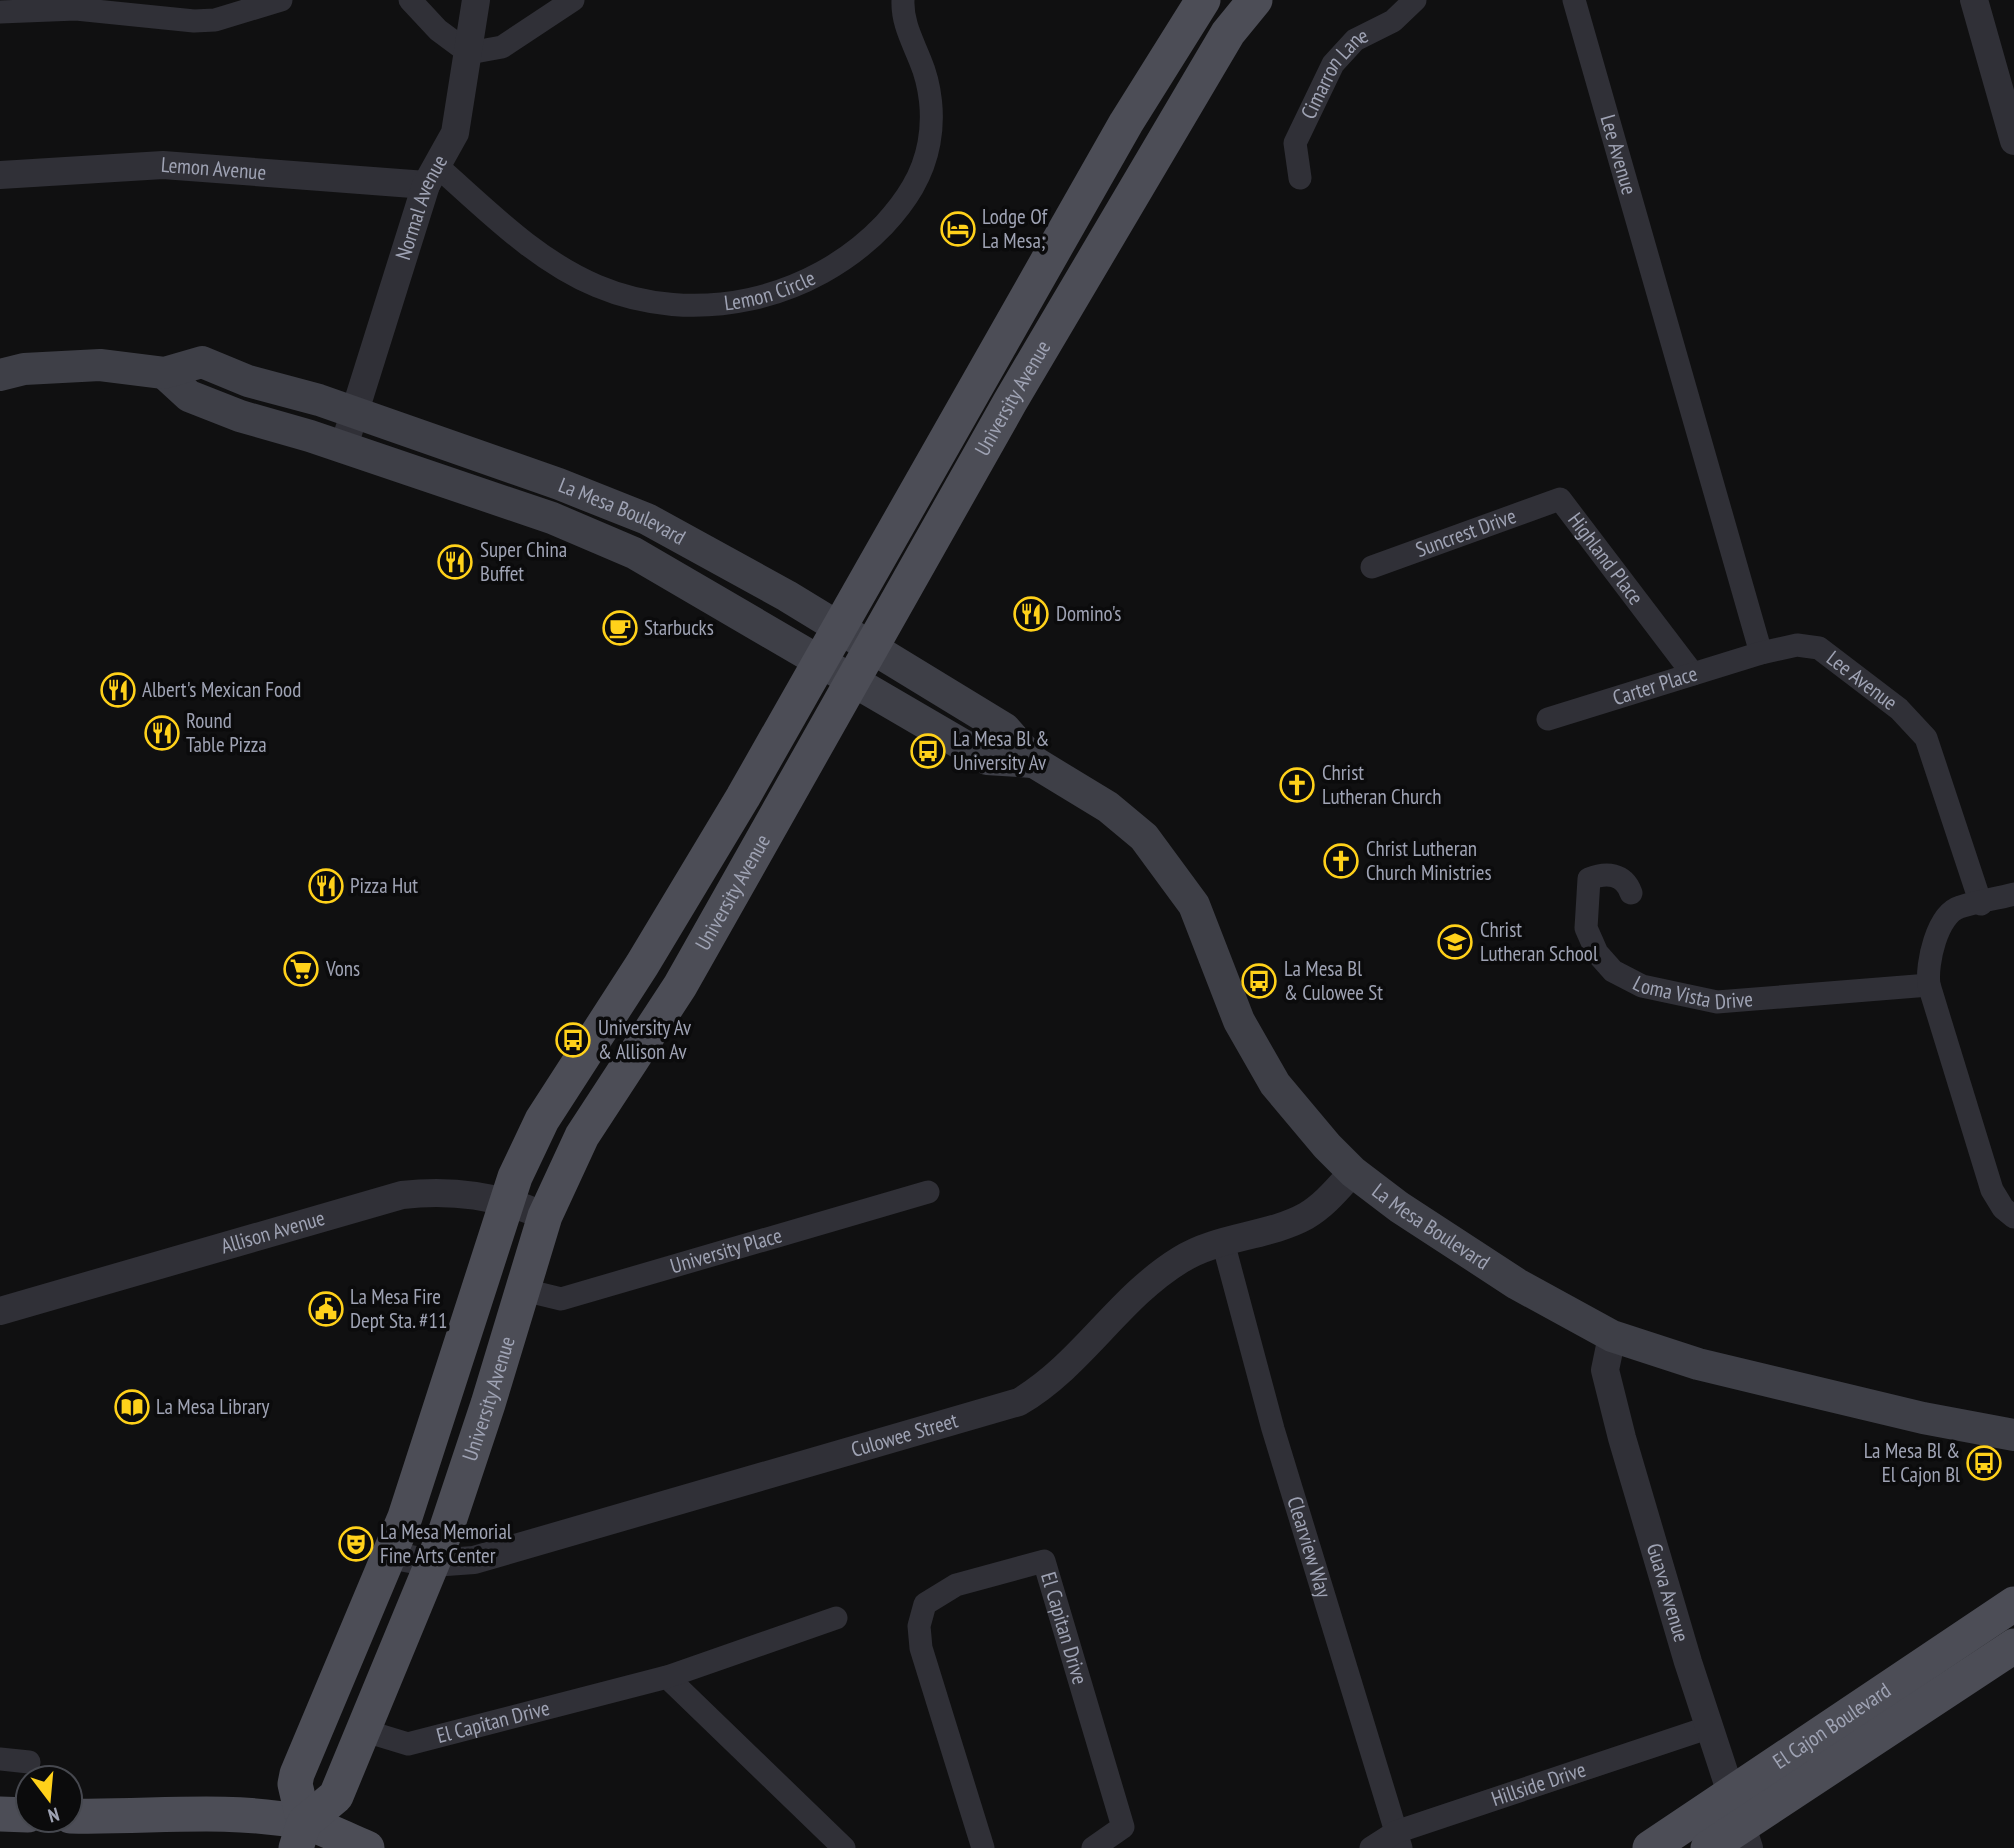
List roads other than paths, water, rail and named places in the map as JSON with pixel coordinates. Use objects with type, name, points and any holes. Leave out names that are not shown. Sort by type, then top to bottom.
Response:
[{"type":"main road","name":"University Avenue","points":[[300,1835],[295,1784],[297,1774],[389,1555],[445,1398],[507,1200],[542,1121],[649,953],[840,628],[1113,147],[1203,0]]},
{"type":"main road","name":"University Avenue","points":[[300,1835],[337,1796],[432,1563],[484,1417],[545,1216],[582,1136],[680,986],[1010,402],[1228,33],[1255,0]]},
{"type":"main road","name":"La Mesa Boulevard","points":[[0,374],[24,369],[100,365],[164,373],[202,362],[248,381],[354,413],[559,484],[647,519],[840,628],[1005,729],[1034,762],[1108,807],[1144,837],[1194,905],[1239,1021],[1256,1054],[1298,1113],[1353,1172],[1399,1207],[1517,1284],[1612,1336],[1698,1364],[1923,1418],[2014,1435]]},
{"type":"main road","name":"La Mesa Boulevard","points":[[164,373],[189,396],[240,416],[552,518],[634,553],[987,759],[1034,762]]},
{"type":"main road","name":"El Cajon Boulevard","points":[[1708,1848],[2014,1604]]},
{"type":"main road","name":"El Cajon Boulevard","points":[[1650,1848],[1740,1823],[2014,1646]]},
{"type":"main road","points":[[84,1816],[128,1817],[207,1811],[300,1835],[367,1848]]},
{"type":"street","points":[[0,12],[76,9],[194,21],[215,20],[281,0]]},
{"type":"street","points":[[410,0],[438,30],[469,53],[502,47],[573,0]]},
{"type":"street","name":"Normal Avenue","points":[[343,449],[431,176],[454,133],[476,0]]},
{"type":"street","name":"Lemon Circle","points":[[431,176],[541,254],[598,286],[624,295],[677,305],[730,303],[782,291],[808,280],[855,251],[895,213],[919,175],[930,141],[931,103],[921,62],[902,13],[903,0]]},
{"type":"street","name":"Cimarron Lane","points":[[1300,178],[1295,143],[1333,64],[1355,40],[1393,21],[1415,0]]},
{"type":"street","name":"Lee Avenue","points":[[1574,0],[1761,653],[1797,645],[1818,648],[1899,709],[1926,738],[1981,904]]},
{"type":"street","points":[[1974,0],[2014,141]]},
{"type":"street","name":"Lemon Avenue","points":[[0,175],[163,165],[431,176]]},
{"type":"street","name":"Suncrest Drive","points":[[1372,567],[1560,499]]},
{"type":"street","name":"Highland Place","points":[[1560,499],[1693,674]]},
{"type":"street","name":"Carter Place","points":[[1548,719],[1761,653]]},
{"type":"street","name":"Loma Vista Drive","points":[[1631,893],[1628,884],[1618,876],[1601,874],[1589,880],[1586,928],[1597,953],[1613,971],[1642,986],[1717,1002],[1929,985]]},
{"type":"street","points":[[2014,894],[1981,904],[1957,907],[1940,927],[1926,967],[1929,985],[1992,1190],[2003,1208],[2014,1217]]},
{"type":"street","name":"Culowee Street","points":[[389,1555],[432,1563],[474,1560],[1019,1402],[1043,1388],[1145,1284],[1182,1258],[1223,1242],[1305,1217],[1324,1203],[1353,1172]]},
{"type":"street","name":"University Place","points":[[524,1290],[561,1299],[928,1192]]},
{"type":"street","name":"Allison Avenue","points":[[0,1311],[402,1195],[473,1195],[507,1200],[545,1216]]},
{"type":"street","name":"Clearview Way","points":[[1223,1242],[1273,1429],[1398,1840]]},
{"type":"street","name":"Guava Avenue","points":[[1612,1336],[1605,1365],[1612,1401],[1740,1823]]},
{"type":"street","name":"El Capitan Drive","points":[[983,1848],[921,1648],[919,1626],[925,1604],[956,1585],[1044,1560],[1123,1827],[1093,1848]]},
{"type":"street","name":"El Capitan Drive","points":[[362,1730],[408,1744],[667,1677],[836,1618]]},
{"type":"street","points":[[667,1677],[844,1848]]},
{"type":"street","name":"Hillside Drive","points":[[1371,1848],[1710,1727]]},
{"type":"street","points":[[0,1759],[29,1762]]},
{"type":"place","name":"Lodge Of La Mesa;","points":[[958,229]]},
{"type":"place","name":"Super China Buffet","points":[[455,562]]},
{"type":"place","name":"Domino's","points":[[1031,614]]},
{"type":"place","name":"Starbucks","points":[[620,628]]},
{"type":"place","name":"Albert's Mexican Food","points":[[118,690]]},
{"type":"place","name":"Round Table Pizza","points":[[162,733]]},
{"type":"place","name":"La Mesa Bl & University Av","points":[[928,751]]},
{"type":"place","name":"Christ Lutheran Church","points":[[1297,785]]},
{"type":"place","name":"Christ Lutheran Church Ministries","points":[[1341,861]]},
{"type":"place","name":"Pizza Hut","points":[[326,886]]},
{"type":"place","name":"Christ Lutheran School","points":[[1455,942]]},
{"type":"place","name":"Vons","points":[[301,969]]},
{"type":"place","name":"La Mesa Bl & Culowee St","points":[[1259,981]]},
{"type":"place","name":"University Av & Allison Av","points":[[573,1040]]},
{"type":"place","name":"La Mesa Fire Dept Sta. #11","points":[[326,1309]]},
{"type":"place","name":"La Mesa Library","points":[[132,1407]]},
{"type":"place","name":"La Mesa Bl & El Cajon Bl","points":[[1984,1463]]},
{"type":"place","name":"La Mesa Memorial Fine Arts Center","points":[[356,1544]]}]
